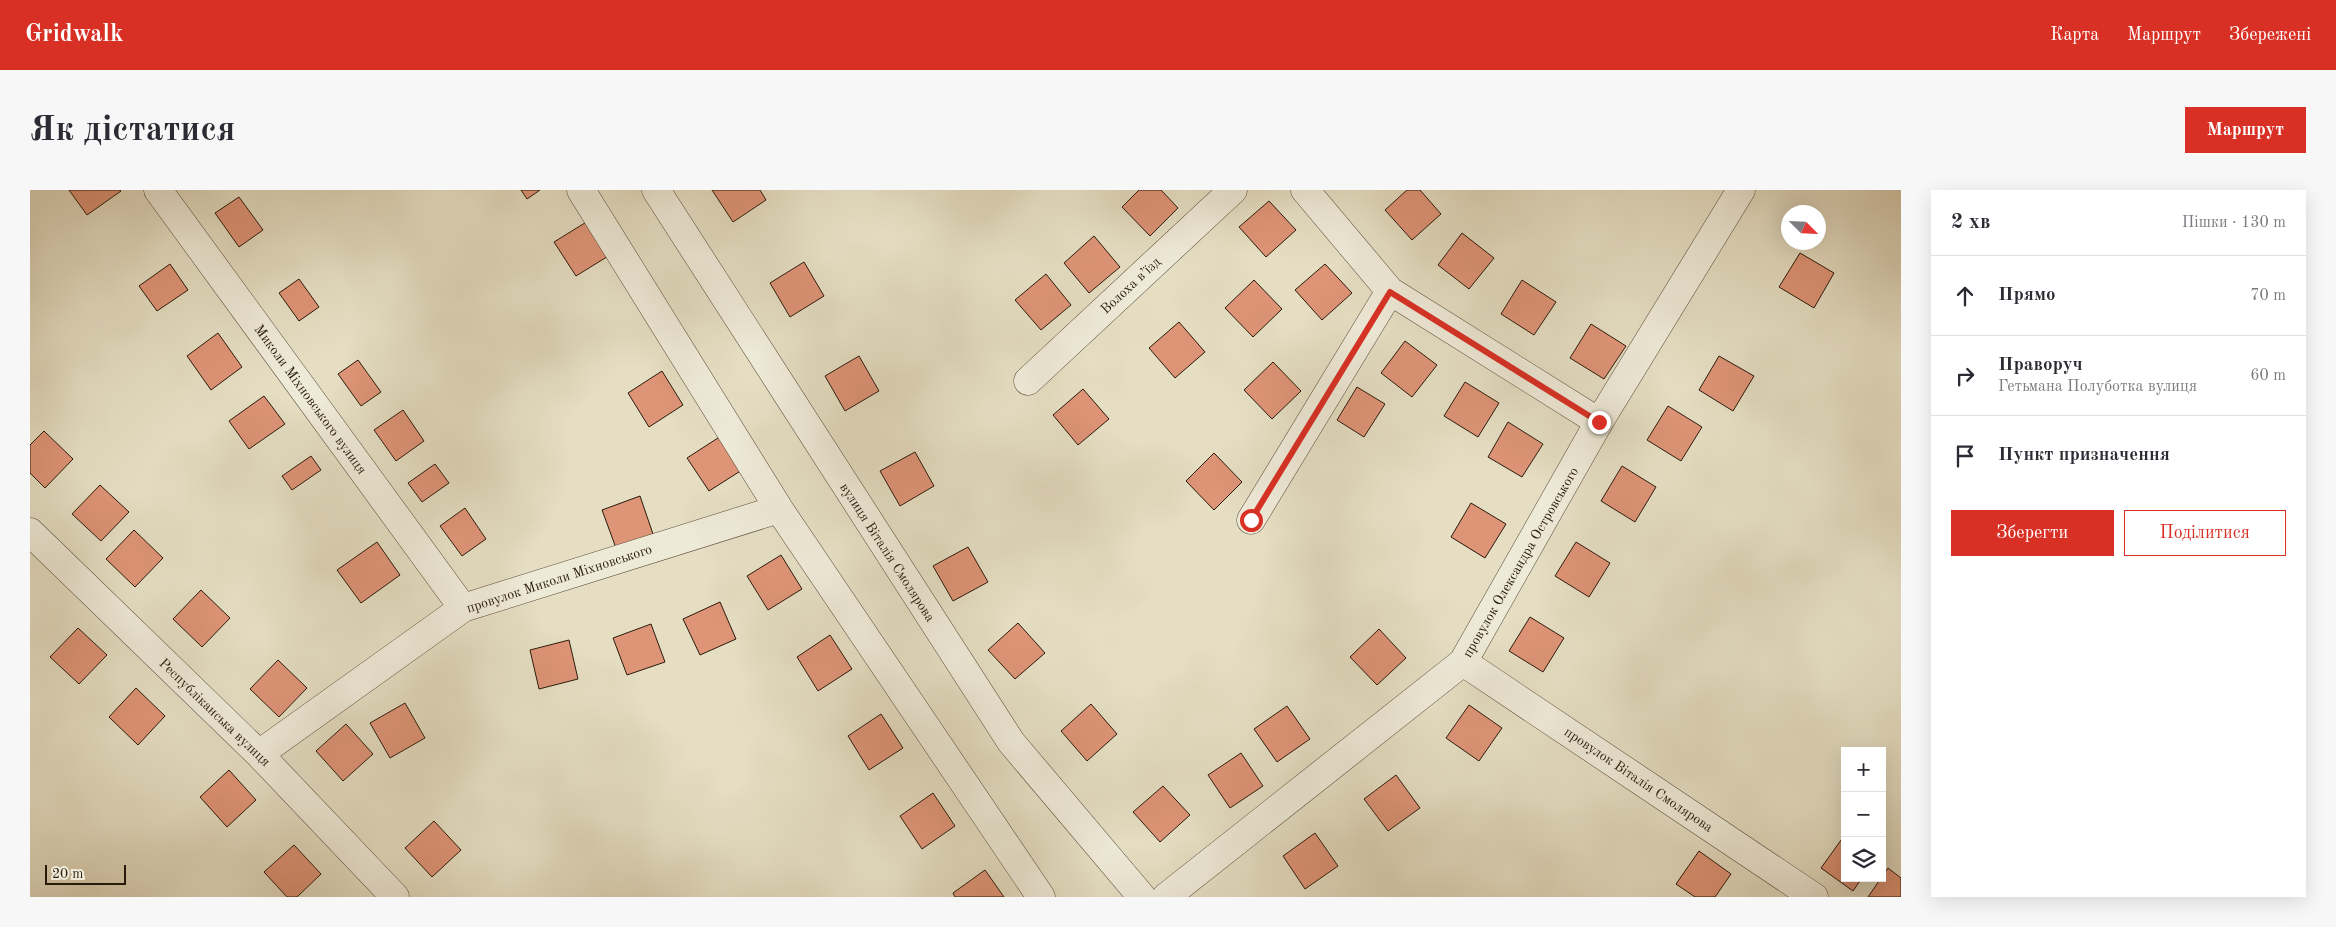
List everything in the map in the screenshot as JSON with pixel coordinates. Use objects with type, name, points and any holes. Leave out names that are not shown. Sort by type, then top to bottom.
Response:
[{"type":"street","name":"Миколи Міхновського вулиця","points":[[158,190],[463,608]]},
{"type":"street","points":[[582,190],[780,509],[1041,897]]},
{"type":"street","name":"вулиця Віталія Смолярова","points":[[656,190],[1011,742],[1142,897]]},
{"type":"street","name":"Волоха в’їзд","points":[[1028,380],[1233,190]]},
{"type":"street","points":[[1304,190],[1390,292],[1599,422]]},
{"type":"street","name":"провулок Олександра Островського","points":[[1166,897],[1463,662],[1599,422],[1741,190]]},
{"type":"street","points":[[1251,520],[1390,292]]},
{"type":"street","name":"провулок Миколи Міхновського","points":[[259,754],[463,608],[780,509]]},
{"type":"street","name":"Республіканська вулиця","points":[[30,532],[259,754],[395,897]]},
{"type":"street","name":"провулок Віталія Смолярова","points":[[1463,662],[1814,897]]},
{"type":"building","points":[[69,190],[120,190],[121,191],[87,215]]},
{"type":"building","points":[[521,190],[540,190],[527,199]]},
{"type":"building","points":[[712,190],[760,190],[766,200],[733,222]]},
{"type":"building","points":[[1139,190],[1161,190],[1178,208],[1150,236],[1122,207]]},
{"type":"building","points":[[1407,190],[1420,190],[1441,214],[1412,240],[1385,210]]},
{"type":"building","points":[[239,197],[263,230],[239,247],[215,213]]},
{"type":"building","points":[[1269,201],[1296,230],[1266,257],[1239,227]]},
{"type":"building","points":[[588,221],[610,255],[576,276],[554,242]]},
{"type":"building","points":[[1462,233],[1494,258],[1469,289],[1438,265]]},
{"type":"building","points":[[1094,236],[1120,267],[1089,293],[1064,263]]},
{"type":"building","points":[[1800,253],[1834,273],[1814,308],[1779,287]]},
{"type":"building","points":[[804,262],[824,296],[790,317],[770,283]]},
{"type":"building","points":[[170,264],[188,290],[157,311],[139,286]]},
{"type":"building","points":[[1325,264],[1352,293],[1322,320],[1295,290]]},
{"type":"building","points":[[1046,274],[1071,305],[1041,330],[1015,300]]},
{"type":"building","points":[[299,279],[319,307],[299,321],[279,293]]},
{"type":"building","points":[[1254,280],[1282,309],[1253,337],[1225,308]]},
{"type":"building","points":[[1522,280],[1556,302],[1534,335],[1501,314]]},
{"type":"building","points":[[1179,322],[1205,352],[1175,378],[1149,348]]},
{"type":"building","points":[[1591,324],[1626,346],[1604,379],[1570,358]]},
{"type":"building","points":[[218,333],[242,367],[211,390],[187,356]]},
{"type":"building","points":[[1405,341],[1437,365],[1412,397],[1381,373]]},
{"type":"building","points":[[859,356],[879,391],[845,411],[825,376]]},
{"type":"building","points":[[1719,356],[1754,376],[1733,411],[1699,390]]},
{"type":"building","points":[[358,360],[381,392],[361,406],[338,374]]},
{"type":"building","points":[[1273,362],[1301,391],[1272,419],[1244,390]]},
{"type":"building","points":[[662,371],[683,405],[649,427],[628,393]]},
{"type":"building","points":[[1465,382],[1499,403],[1478,437],[1444,416]]},
{"type":"building","points":[[1357,387],[1385,404],[1364,437],[1337,420]]},
{"type":"building","points":[[1083,389],[1109,419],[1078,445],[1053,415]]},
{"type":"building","points":[[264,396],[285,424],[249,449],[229,421]]},
{"type":"building","points":[[1668,406],[1702,427],[1681,461],[1647,440]]},
{"type":"building","points":[[403,410],[424,441],[396,461],[374,430]]},
{"type":"building","points":[[1508,422],[1543,444],[1522,477],[1488,457]]},
{"type":"building","points":[[44,431],[73,459],[45,488],[30,473],[30,445]]},
{"type":"building","points":[[721,436],[742,470],[709,491],[687,458]]},
{"type":"building","points":[[915,452],[934,486],[900,506],[880,471]]},
{"type":"building","points":[[1214,453],[1242,482],[1214,510],[1186,481]]},
{"type":"building","points":[[311,456],[321,470],[292,490],[282,476]]},
{"type":"building","points":[[435,464],[449,483],[422,502],[408,483]]},
{"type":"building","points":[[1622,466],[1656,487],[1635,522],[1601,501]]},
{"type":"building","points":[[100,485],[129,512],[101,541],[72,514]]},
{"type":"building","points":[[640,496],[653,534],[616,548],[602,510]]},
{"type":"building","points":[[1471,503],[1506,524],[1485,558],[1451,537]]},
{"type":"building","points":[[465,508],[486,539],[462,556],[440,526]]},
{"type":"building","points":[[134,530],[163,558],[135,587],[106,559]]},
{"type":"building","points":[[377,542],[400,575],[361,603],[337,570]]},
{"type":"building","points":[[1576,542],[1610,563],[1589,597],[1555,576]]},
{"type":"building","points":[[968,547],[988,582],[953,601],[933,566]]},
{"type":"building","points":[[781,555],[802,589],[768,610],[747,576]]},
{"type":"building","points":[[201,590],[230,618],[202,647],[173,619]]},
{"type":"building","points":[[720,602],[736,639],[700,655],[683,619]]},
{"type":"building","points":[[1530,617],[1564,638],[1543,672],[1509,651]]},
{"type":"building","points":[[1018,623],[1045,653],[1015,679],[988,650]]},
{"type":"building","points":[[651,624],[665,662],[627,675],[613,638]]},
{"type":"building","points":[[78,628],[107,655],[79,684],[50,657]]},
{"type":"building","points":[[1379,629],[1406,658],[1377,685],[1350,657]]},
{"type":"building","points":[[830,635],[852,669],[818,691],[797,657]]},
{"type":"building","points":[[569,640],[578,679],[539,689],[530,650]]},
{"type":"building","points":[[278,660],[307,688],[279,717],[250,689]]},
{"type":"building","points":[[136,688],[165,716],[138,745],[109,717]]},
{"type":"building","points":[[405,703],[425,738],[390,758],[370,723]]},
{"type":"building","points":[[1091,704],[1117,734],[1087,761],[1061,731]]},
{"type":"building","points":[[1469,705],[1502,728],[1479,761],[1446,738]]},
{"type":"building","points":[[1287,706],[1310,739],[1277,762],[1254,729]]},
{"type":"building","points":[[881,714],[903,748],[869,770],[848,736]]},
{"type":"building","points":[[346,724],[373,754],[343,781],[316,751]]},
{"type":"building","points":[[1241,753],[1263,786],[1230,808],[1208,775]]},
{"type":"building","points":[[229,770],[256,800],[227,827],[200,797]]},
{"type":"building","points":[[1396,775],[1420,808],[1388,831],[1364,799]]},
{"type":"building","points":[[1163,786],[1190,815],[1160,842],[1133,812]]},
{"type":"building","points":[[933,793],[955,826],[922,849],[900,816]]},
{"type":"building","points":[[434,821],[461,850],[432,877],[405,848]]},
{"type":"building","points":[[1315,833],[1338,866],[1305,889],[1283,856]]},
{"type":"building","points":[[1841,840],[1841,882],[1859,882],[1853,891],[1821,868]]},
{"type":"building","points":[[294,845],[321,874],[297,897],[287,897],[264,872]]},
{"type":"building","points":[[1699,851],[1731,874],[1715,897],[1695,897],[1676,884]]},
{"type":"building","points":[[1888,868],[1901,878],[1901,897],[1868,897],[1878,882],[1886,882],[1886,871]]},
{"type":"building","points":[[985,870],[1004,897],[955,897],[953,893]]},
{"type":"route","points":[[1251,520],[1390,292],[1599,422]]}]
